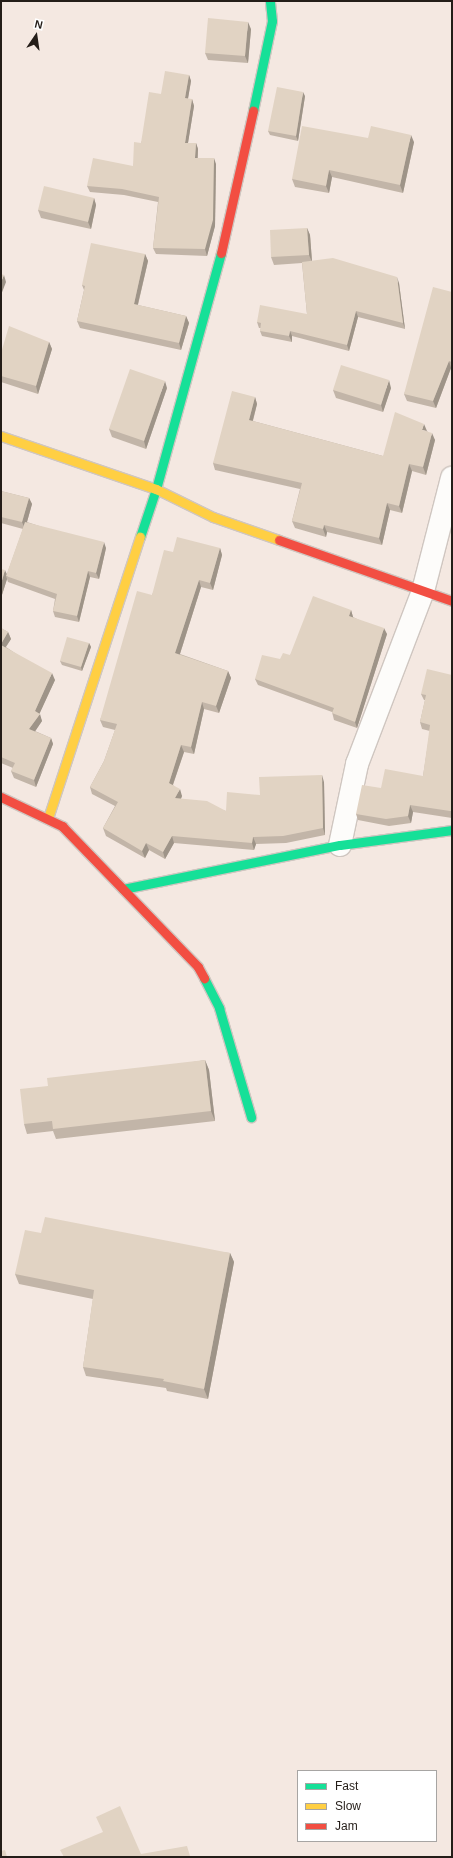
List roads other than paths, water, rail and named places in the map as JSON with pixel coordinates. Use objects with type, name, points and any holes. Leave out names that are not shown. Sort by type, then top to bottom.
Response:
[{"type":"street","points":[[48,818],[156,489],[231,215],[272,21],[270,1]]},
{"type":"street","points":[[1,436],[156,489],[213,517],[452,601]]},
{"type":"street","points":[[340,845],[358,764],[423,591],[452,478]]},
{"type":"street","points":[[1,797],[48,818],[62,826],[198,966],[219,1008],[251,1116]]},
{"type":"street","points":[[123,889],[340,845],[452,830]]}]
